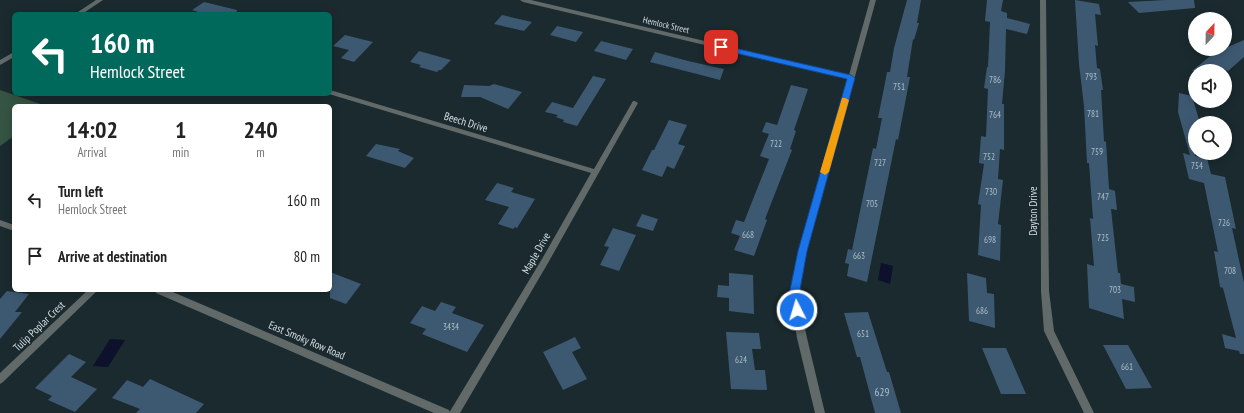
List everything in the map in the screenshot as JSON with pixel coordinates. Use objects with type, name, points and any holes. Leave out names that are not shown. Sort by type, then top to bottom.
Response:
[{"type":"street","points":[[81,12],[100,0]]},
{"type":"street","name":"Hemlock Street","points":[[523,0],[851,78]]},
{"type":"street","points":[[820,413],[802,338],[794,295],[803,251],[873,0]]},
{"type":"street","name":"Dayton Drive","points":[[1043,0],[1045,291],[1049,331],[1089,413]]},
{"type":"street","points":[[0,63],[12,55]]},
{"type":"street","name":"Beech Drive","points":[[332,93],[596,172]]},
{"type":"street","name":"Maple Drive","points":[[454,413],[545,261],[635,103]]},
{"type":"street","points":[[0,223],[12,227]]},
{"type":"street","name":"Tulip Poplar Crest","points":[[0,379],[92,292]]},
{"type":"street","name":"East Smoky Row Road","points":[[164,292],[445,413]]},
{"type":"green space","points":[[0,90],[12,94],[12,96],[17,96],[40,104],[12,104],[12,137],[0,146]]},
{"type":"water","points":[[881,263],[893,266],[890,284],[878,280]]},
{"type":"water","points":[[110,339],[125,340],[108,367],[93,366]]},
{"type":"building","points":[[907,0],[921,0],[917,23],[919,23],[914,40],[913,39],[907,77],[910,77],[867,282],[847,276],[849,264],[845,263],[848,249],[852,250],[873,148],[876,149],[882,118],[878,118],[887,72],[890,72],[894,48]]},
{"type":"building","points":[[987,0],[1003,0],[1001,11],[1007,13],[1007,18],[1030,24],[1027,34],[1006,29],[1005,71],[1002,104],[1004,104],[1004,150],[1000,149],[998,179],[1003,180],[998,224],[1001,225],[1000,261],[978,255],[981,205],[978,204],[984,164],[979,163],[981,136],[986,137],[988,89],[984,88],[988,67],[990,22],[985,21]]},
{"type":"building","points":[[1075,0],[1099,4],[1101,15],[1095,14],[1098,46],[1095,45],[1097,68],[1100,69],[1103,90],[1101,90],[1104,141],[1106,142],[1109,189],[1115,191],[1117,210],[1111,209],[1118,273],[1120,273],[1121,284],[1134,287],[1135,302],[1122,299],[1124,319],[1089,308],[1087,264],[1094,266],[1090,218],[1093,219],[1089,163],[1087,163]]},
{"type":"building","points":[[1194,0],[1195,8],[1139,13],[1128,2]]},
{"type":"building","points":[[204,2],[237,10],[236,12],[198,12],[192,10]]},
{"type":"building","points":[[502,15],[532,22],[524,31],[494,24]]},
{"type":"building","points":[[557,26],[583,32],[576,42],[550,35]]},
{"type":"building","points":[[345,35],[373,42],[354,62],[341,58],[349,50],[333,46]]},
{"type":"building","points":[[1244,40],[1244,57],[1232,68],[1232,64],[1201,64],[1210,56],[1232,56],[1232,45]]},
{"type":"building","points":[[601,41],[633,49],[626,60],[594,51]]},
{"type":"building","points":[[419,51],[451,60],[437,72],[419,67],[421,65],[410,62]]},
{"type":"building","points":[[655,52],[724,69],[720,80],[650,62]]},
{"type":"building","points":[[593,76],[606,79],[577,126],[563,122],[564,120],[556,117],[558,115],[545,112],[552,102],[573,108]]},
{"type":"building","points":[[494,84],[522,92],[508,109],[480,97],[461,97],[464,85],[489,86]]},
{"type":"building","points":[[791,85],[808,89],[794,130],[796,131],[790,149],[792,150],[765,219],[767,220],[754,256],[734,250],[740,236],[731,233],[736,220],[744,222],[769,159],[760,156],[769,134],[762,132],[766,122],[777,125]]},
{"type":"building","points":[[1179,93],[1188,95],[1188,108],[1196,108],[1198,116],[1188,116],[1188,148],[1178,112]]},
{"type":"building","points":[[669,120],[687,125],[678,144],[685,146],[674,169],[667,166],[662,177],[642,170]]},
{"type":"building","points":[[376,144],[400,149],[398,151],[414,158],[405,168],[366,156]]},
{"type":"building","points":[[1183,153],[1188,154],[1188,160],[1208,160],[1211,174],[1225,177],[1236,229],[1232,228],[1244,283],[1244,354],[1240,354],[1239,351],[1225,348],[1222,334],[1236,338],[1223,288],[1220,287],[1214,251],[1218,252],[1204,183],[1189,179]]},
{"type":"building","points":[[497,183],[514,188],[511,192],[535,199],[517,228],[515,227],[513,229],[498,224],[509,207],[485,200]]},
{"type":"building","points":[[642,214],[658,219],[653,231],[636,226]]},
{"type":"building","points":[[613,228],[636,235],[619,271],[600,265],[609,247],[604,246]]},
{"type":"building","points":[[332,273],[361,284],[346,304],[330,298],[330,292],[332,292]]},
{"type":"building","points":[[729,273],[753,275],[754,314],[729,311],[729,298],[717,297],[718,285],[729,286]]},
{"type":"building","points":[[967,273],[986,278],[987,293],[994,294],[995,328],[969,321]]},
{"type":"building","points":[[7,291],[29,294],[15,312],[22,312],[0,339],[0,299]]},
{"type":"building","points":[[441,302],[456,307],[452,313],[484,325],[467,352],[422,334],[426,329],[410,323],[422,306],[435,311]]},
{"type":"building","points":[[868,312],[887,372],[889,372],[901,413],[875,413],[860,357],[857,357],[844,313]]},
{"type":"building","points":[[726,332],[759,333],[761,349],[752,349],[755,370],[765,370],[767,390],[731,389]]},
{"type":"building","points":[[575,337],[581,348],[572,352],[587,379],[563,390],[543,352]]},
{"type":"building","points":[[1103,345],[1128,345],[1152,388],[1126,389]]},
{"type":"building","points":[[982,348],[1006,348],[1026,394],[1001,394]]},
{"type":"building","points":[[69,354],[86,362],[71,377],[97,389],[75,412],[48,400],[52,396],[35,388]]},
{"type":"building","points":[[150,379],[204,404],[196,413],[136,413],[140,409],[112,398],[127,380],[143,387]]},
{"type":"slow traffic","points":[[825,172],[845,100]]},
{"type":"route","points":[[721,47],[851,78],[798,269],[794,295],[797,310]]}]
